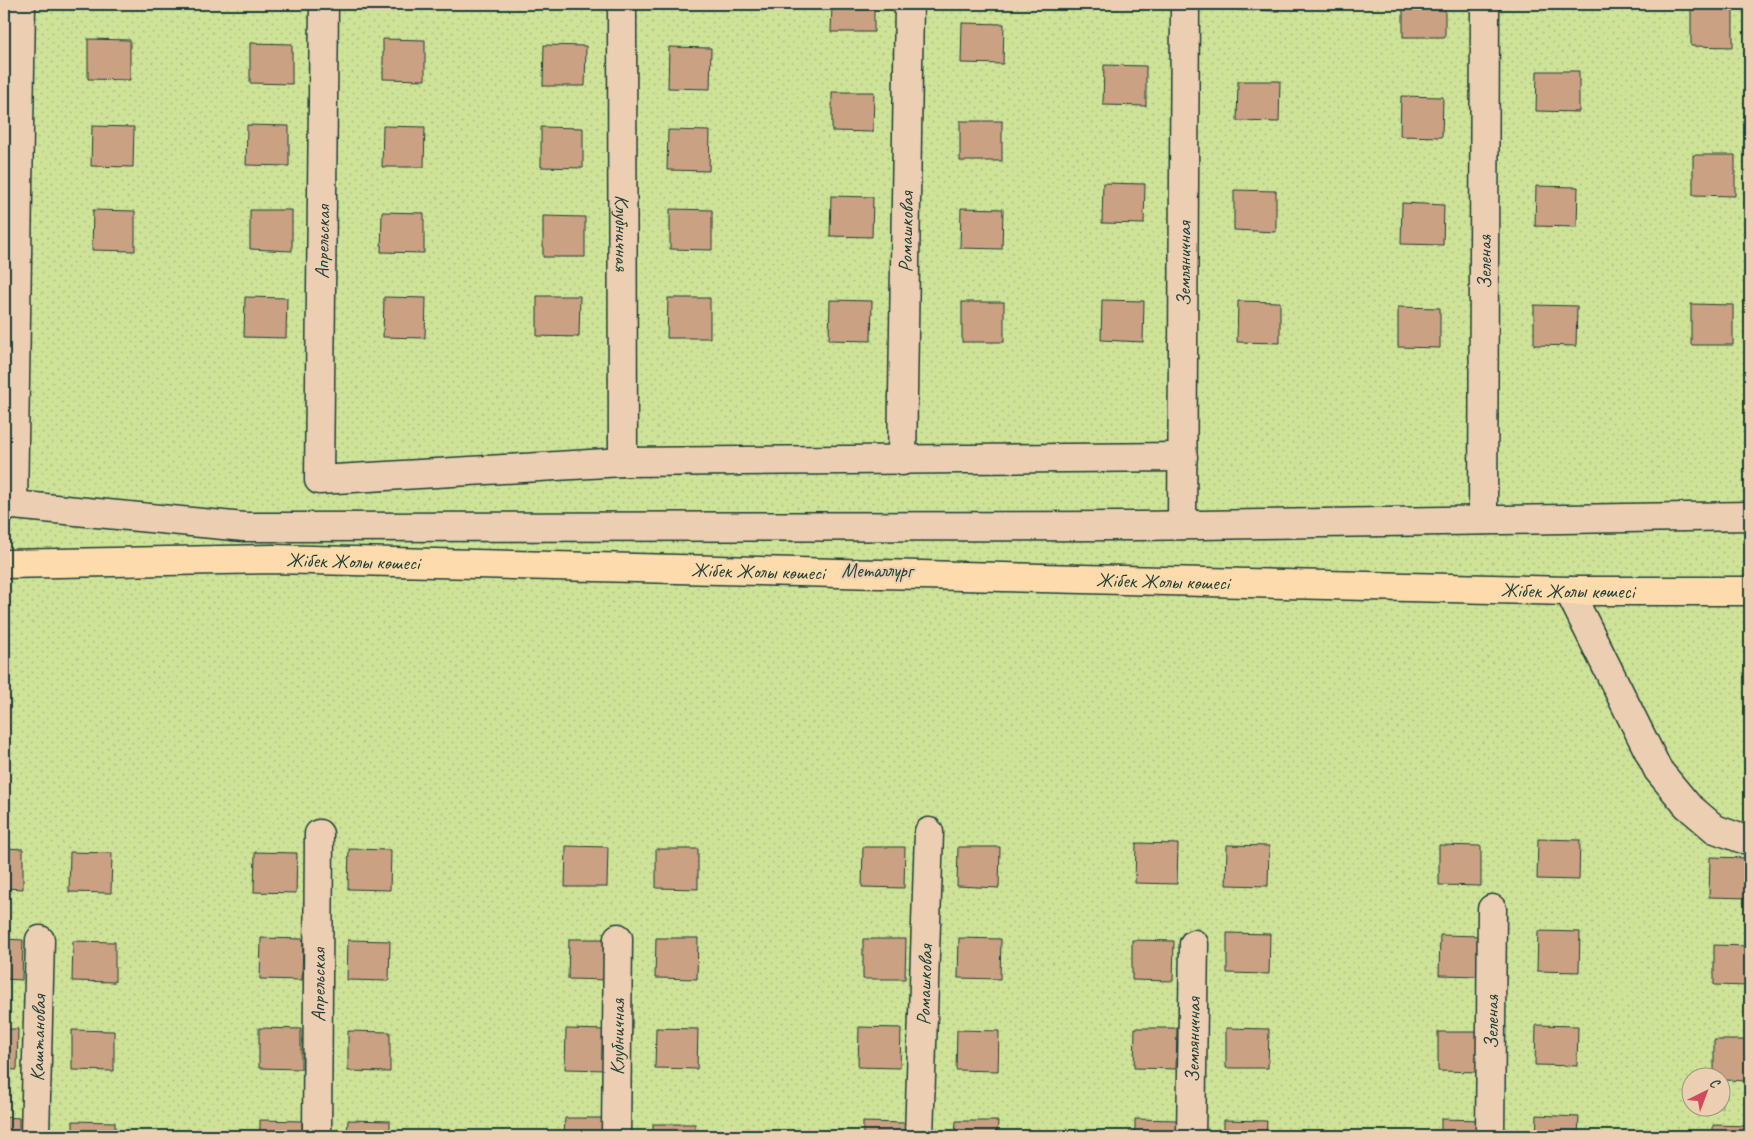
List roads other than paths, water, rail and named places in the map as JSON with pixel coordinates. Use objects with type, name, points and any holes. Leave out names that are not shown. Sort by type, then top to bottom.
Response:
[{"type":"highway","name":"Жібек Жолы көшесі","points":[[4,564],[272,559],[1569,591],[1750,591]]},
{"type":"street","points":[[21,4],[8,503],[244,527],[1182,525],[1750,516]]},
{"type":"street","name":"Апрельская","points":[[324,4],[320,480],[623,462]]},
{"type":"street","name":"Клубничная","points":[[622,4],[623,462]]},
{"type":"street","name":"Ромашковая","points":[[902,460],[909,4]]},
{"type":"street","name":"Земляничная","points":[[1182,525],[1185,4]]},
{"type":"street","name":"Зеленая","points":[[1483,520],[1485,4]]},
{"type":"street","points":[[623,462],[1183,457]]},
{"type":"street","points":[[1569,591],[1658,770],[1686,805],[1715,829],[1743,839],[1750,839]]},
{"type":"street","name":"Ромашковая","points":[[919,1136],[929,832]]},
{"type":"street","name":"Апрельская","points":[[317,1136],[319,834]]},
{"type":"street","name":"Зеленая","points":[[1490,1136],[1492,908]]},
{"type":"street","name":"Клубничная","points":[[616,1136],[618,938]]},
{"type":"street","name":"Каштановая","points":[[35,1136],[40,940]]},
{"type":"street","name":"Земляничная","points":[[1191,1136],[1194,944]]},
{"type":"park label","name":"Металлург","points":[[877,570]]}]
